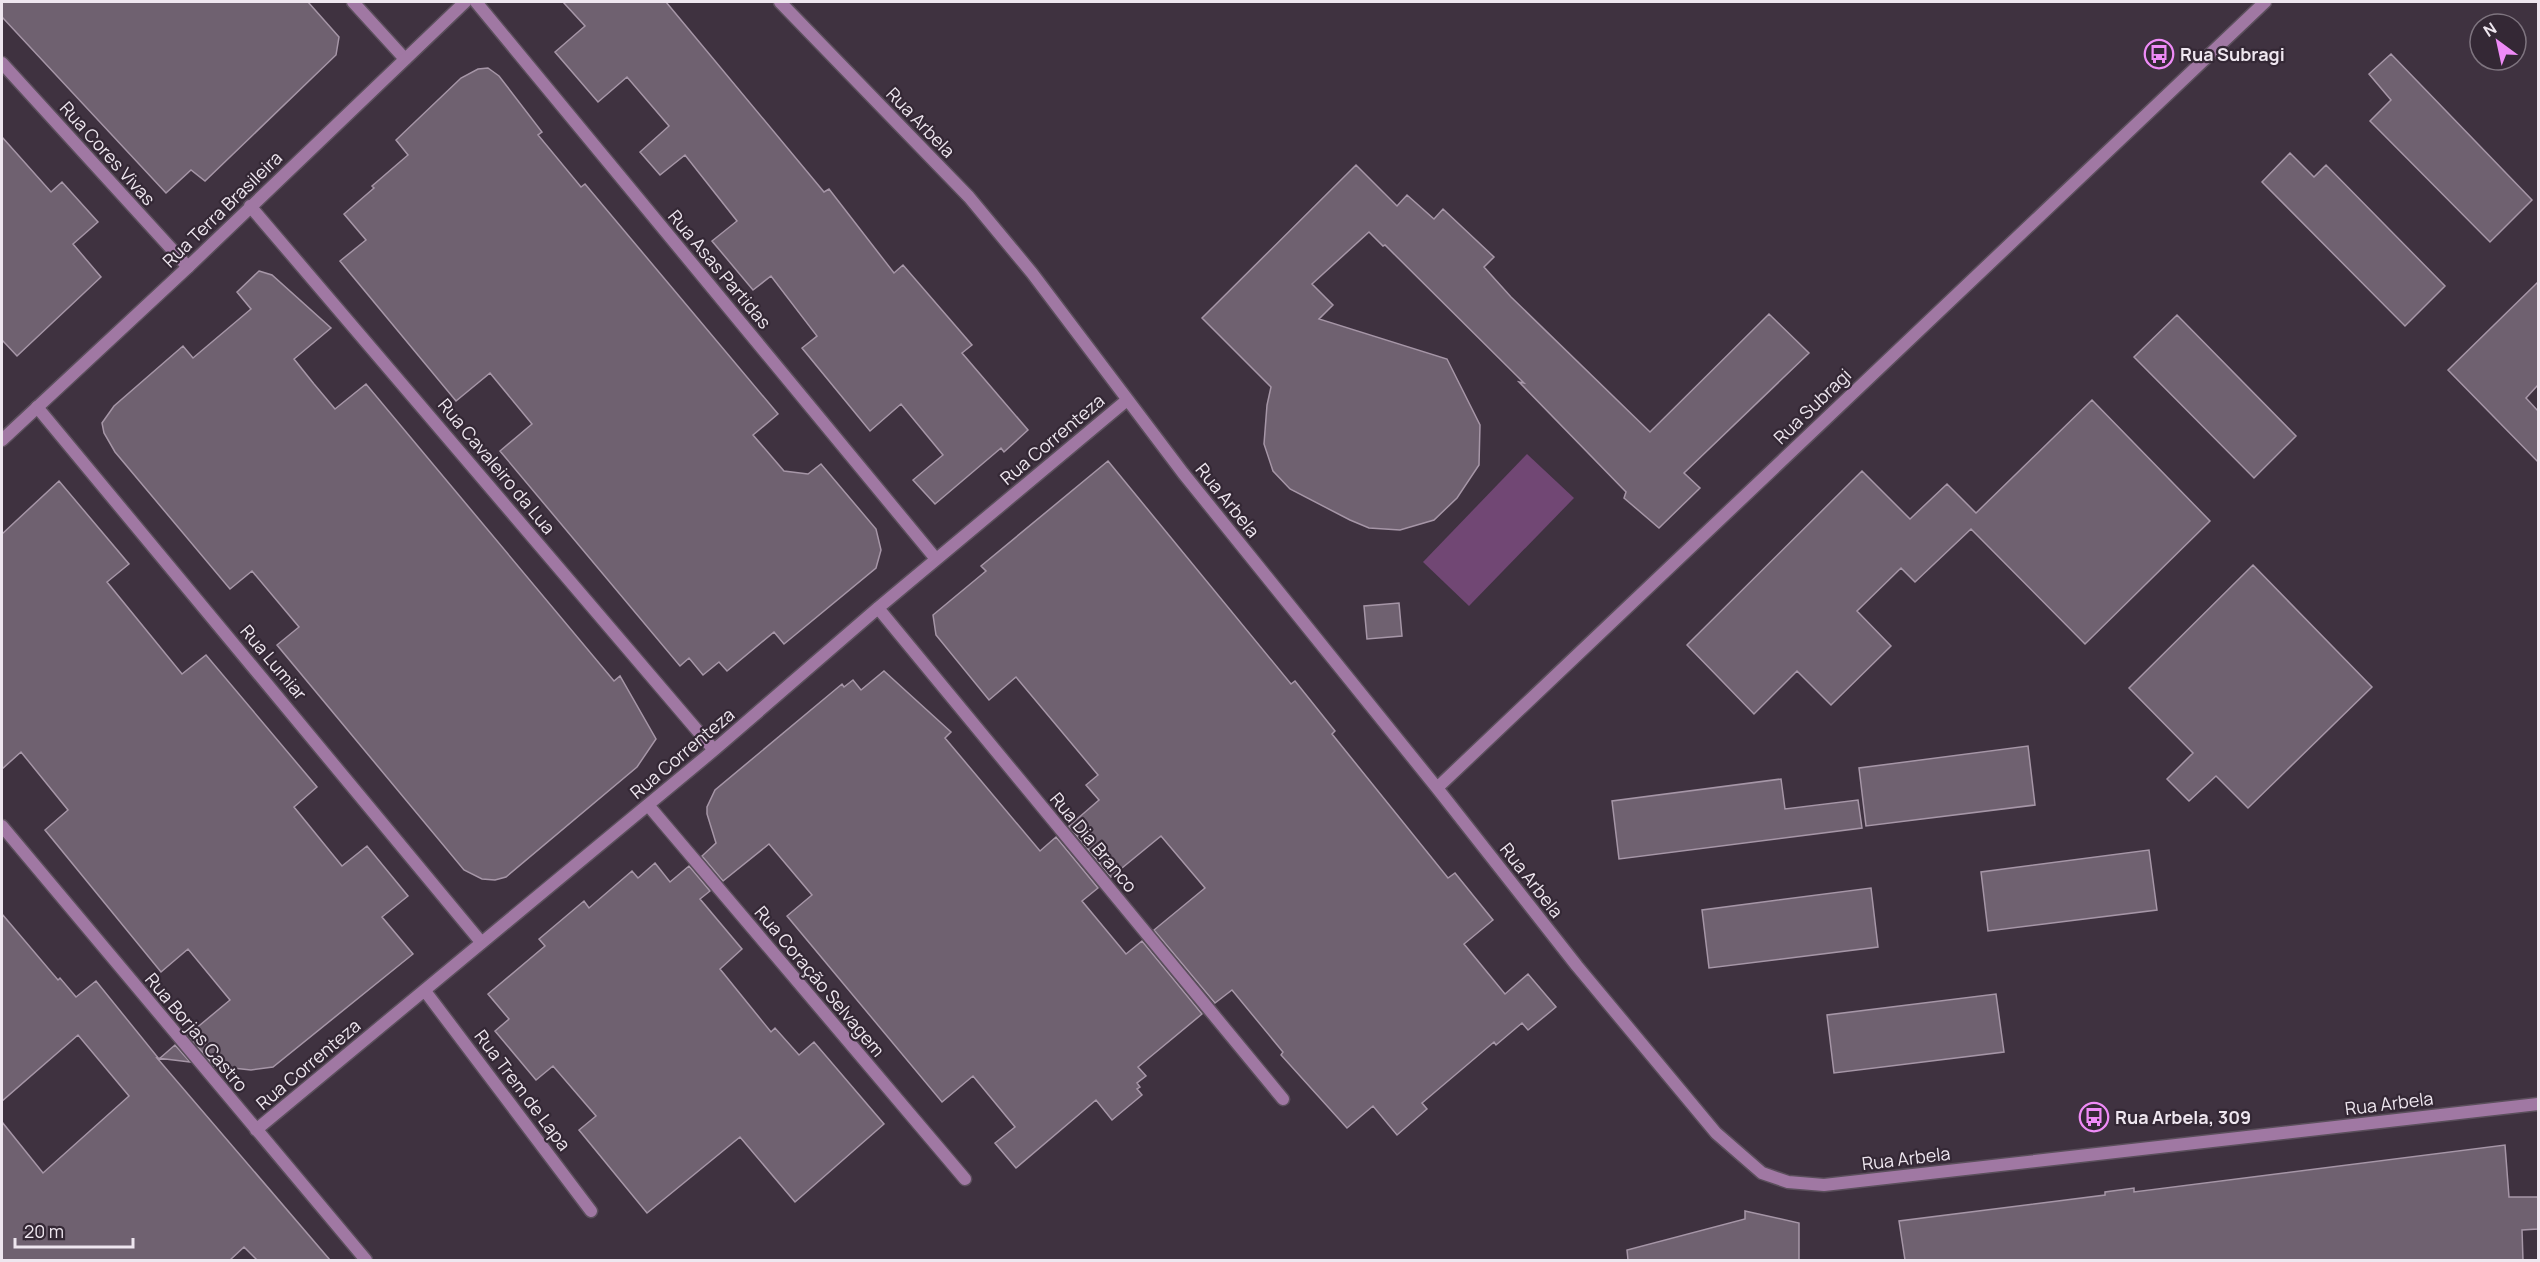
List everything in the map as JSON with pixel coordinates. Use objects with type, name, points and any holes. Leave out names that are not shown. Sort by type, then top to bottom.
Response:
[{"type":"street","points":[[353,2],[405,59]]},
{"type":"street","name":"Rua Terra Brasileira","points":[[2,440],[188,267],[465,2]]},
{"type":"street","name":"Rua Asas Partidas","points":[[476,2],[936,559]]},
{"type":"street","name":"Rua Arbela","points":[[780,2],[969,197],[1032,273],[1183,473],[1577,966],[1716,1133],[1762,1173],[1788,1182],[1824,1185],[2538,1104]]},
{"type":"street","name":"Rua Subragi","points":[[1437,788],[2265,2]]},
{"type":"street","name":"Rua Cores Vivas","points":[[2,63],[188,267]]},
{"type":"street","name":"Rua Cavaleiro da Lua","points":[[250,206],[714,750]]},
{"type":"street","name":"Rua Correnteza","points":[[256,1130],[714,750],[878,608],[1127,400]]},
{"type":"street","name":"Rua Lumiar","points":[[37,407],[481,942]]},
{"type":"street","name":"Rua Dia Branco","points":[[878,608],[1283,1099]]},
{"type":"street","name":"Rua Coração Selvagem","points":[[648,805],[965,1179]]},
{"type":"street","name":"Rua Borjas Castro","points":[[2,826],[366,1260]]},
{"type":"street","name":"Rua Trem de Lapa","points":[[425,991],[591,1211]]},
{"type":"shaded area","points":[[1527,454],[1574,498],[1469,606],[1423,562]]},
{"type":"building","points":[[2,2],[308,2],[339,37],[336,55],[205,181],[191,170],[166,193],[2,17]]},
{"type":"building","points":[[563,2],[666,2],[824,192],[829,189],[894,273],[903,265],[972,345],[962,353],[1028,430],[1004,452],[1001,448],[935,504],[913,480],[943,455],[901,404],[870,431],[802,348],[817,336],[771,276],[753,290],[712,241],[737,221],[685,155],[660,175],[640,152],[669,126],[627,77],[598,102],[555,52],[585,26]]},
{"type":"building","points":[[2391,54],[2532,200],[2490,242],[2370,121],[2391,100],[2369,74]]},
{"type":"building","points":[[488,68],[499,76],[542,132],[538,135],[581,187],[585,184],[778,414],[753,435],[784,471],[808,474],[821,464],[876,529],[881,550],[876,568],[784,644],[774,632],[727,671],[719,662],[703,675],[689,658],[680,666],[500,451],[532,424],[490,373],[456,401],[340,261],[366,240],[344,214],[408,155],[396,140],[461,78],[478,69]]},
{"type":"building","points":[[2,137],[51,192],[62,182],[98,222],[73,244],[101,277],[17,356],[2,340]]},
{"type":"building","points":[[2290,153],[2314,177],[2326,165],[2445,286],[2405,326],[2262,182]]},
{"type":"building","points":[[1356,165],[1397,206],[1407,195],[1434,219],[1443,209],[1494,257],[1484,267],[1511,297],[1650,432],[1769,314],[1809,353],[1684,473],[1700,488],[1659,528],[1624,498],[1626,492],[1519,382],[1524,383],[1385,245],[1383,246],[1369,232],[1312,284],[1333,305],[1319,319],[1447,359],[1480,425],[1479,465],[1457,498],[1434,520],[1400,530],[1369,528],[1290,489],[1273,471],[1264,444],[1271,387],[1202,318]]},
{"type":"building","points":[[259,271],[272,275],[331,328],[294,359],[335,409],[366,384],[614,681],[620,676],[656,739],[637,767],[506,877],[495,880],[482,879],[464,870],[277,645],[299,627],[252,571],[230,589],[115,452],[104,433],[102,423],[114,406],[183,346],[193,358],[251,309],[237,292]]},
{"type":"building","points":[[2538,282],[2538,385],[2526,398],[2538,411],[2538,462],[2448,370]]},
{"type":"building","points":[[2177,315],[2296,436],[2254,478],[2134,357]]},
{"type":"building","points":[[2092,400],[2210,521],[2085,644],[1971,529],[1915,582],[1901,568],[1857,611],[1891,646],[1831,705],[1797,671],[1754,714],[1687,645],[1862,471],[1910,519],[1947,484],[1976,513]]},
{"type":"building","points":[[1108,461],[1291,684],[1295,681],[1335,731],[1332,734],[1448,878],[1455,873],[1493,920],[1464,944],[1505,994],[1528,974],[1556,1007],[1528,1030],[1522,1023],[1496,1045],[1494,1042],[1422,1103],[1427,1109],[1397,1135],[1373,1106],[1347,1128],[1281,1055],[1283,1052],[1232,990],[1215,1003],[1154,930],[1205,888],[1161,836],[1111,877],[1069,826],[1099,800],[1086,785],[1098,775],[1016,677],[989,700],[936,635],[933,615],[986,571],[981,566]]},
{"type":"building","points":[[59,481],[129,564],[107,582],[182,674],[206,655],[317,787],[294,807],[342,866],[367,846],[408,896],[382,917],[413,954],[273,1067],[251,1070],[214,1066],[188,1035],[230,1000],[188,949],[161,972],[45,830],[68,810],[21,752],[2,769],[2,534]]},
{"type":"building","points":[[2253,565],[2372,687],[2248,808],[2216,776],[2189,801],[2167,779],[2193,753],[2129,688]]},
{"type":"building","points":[[1399,603],[1402,636],[1367,639],[1364,606]]},
{"type":"building","points":[[884,671],[951,732],[945,738],[1040,851],[1056,837],[1098,888],[1082,901],[1126,954],[1142,941],[1202,1014],[1138,1067],[1146,1076],[1137,1083],[1140,1087],[1137,1089],[1142,1095],[1112,1120],[1096,1100],[1016,1168],[995,1143],[1015,1127],[973,1076],[942,1102],[787,916],[812,895],[769,844],[723,881],[702,856],[716,843],[707,814],[707,807],[715,790],[842,684],[844,687],[853,680],[861,690]]},
{"type":"building","points":[[2028,746],[2035,805],[1866,826],[1859,768]]},
{"type":"building","points":[[1781,779],[1785,809],[1858,800],[1862,828],[1619,859],[1612,801]]},
{"type":"building","points":[[2149,850],[2157,910],[1988,931],[1981,872]]},
{"type":"building","points":[[655,863],[670,882],[689,866],[710,891],[700,899],[742,949],[720,969],[771,1032],[775,1028],[799,1055],[814,1042],[884,1124],[795,1202],[740,1137],[647,1213],[579,1130],[596,1116],[553,1066],[536,1080],[495,1031],[509,1019],[488,994],[545,946],[539,939],[584,901],[589,908],[632,871],[638,878]]},
{"type":"building","points":[[1871,888],[1878,947],[1709,968],[1702,910]]},
{"type":"building","points":[[2,914],[58,980],[60,978],[76,997],[96,981],[157,1058],[330,1260],[257,1260],[244,1247],[230,1260],[2,1260],[2,1122],[43,1173],[129,1096],[78,1035],[2,1101]]},
{"type":"building","points":[[1996,994],[2004,1052],[1834,1073],[1827,1015]]},
{"type":"building","points":[[175,1045],[190,1062],[160,1058]]},
{"type":"building","points":[[2505,1145],[2509,1197],[2538,1197],[2538,1229],[2522,1230],[2523,1260],[1905,1260],[1899,1221],[2105,1195],[2105,1192],[2134,1188],[2134,1192]]},
{"type":"building","points":[[1745,1211],[1799,1223],[1799,1260],[1628,1260],[1627,1250],[1745,1219]]},
{"type":"place","name":"Rua Subragi","points":[[2159,54]]},
{"type":"place","name":"Rua Arbela, 309","points":[[2094,1117]]}]
